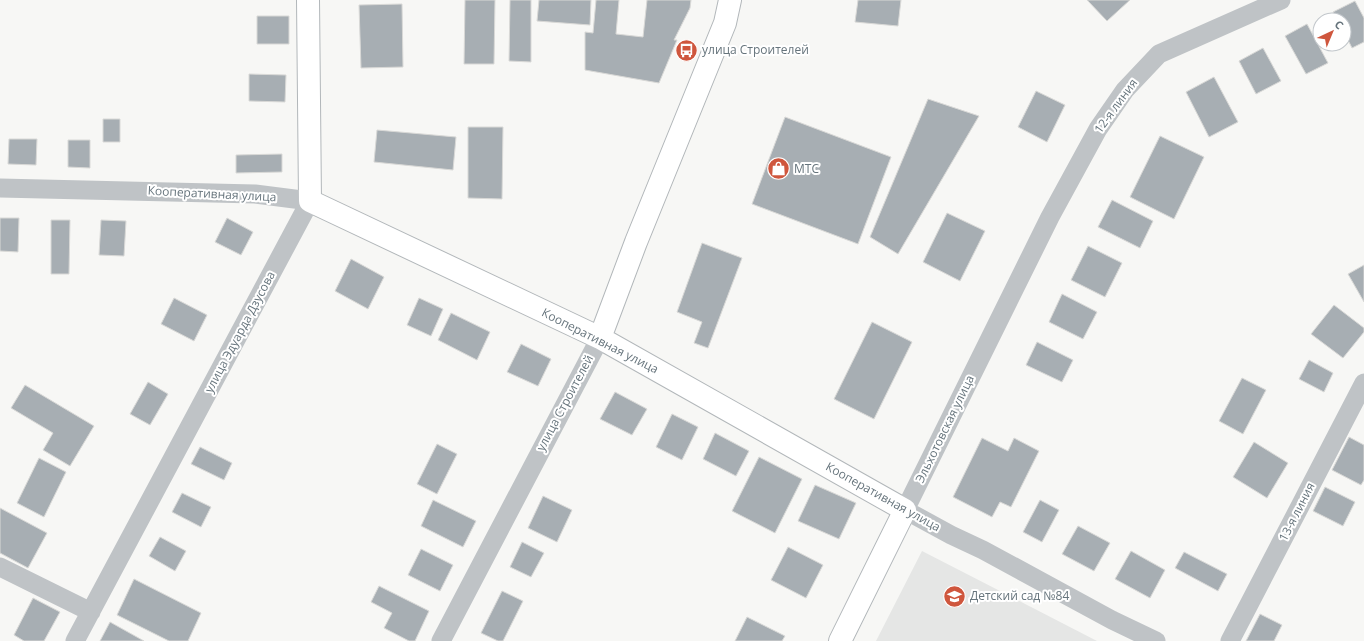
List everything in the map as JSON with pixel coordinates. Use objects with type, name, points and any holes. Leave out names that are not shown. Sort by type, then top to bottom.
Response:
[{"type":"street","name":"улица Эдуарда Дзусова","points":[[75,641],[310,201],[308,0]]},
{"type":"street","name":"улица Строителей","points":[[441,641],[600,338],[636,242],[725,23],[730,0]]},
{"type":"street","name":"12-я линия","points":[[1050,217],[1098,129],[1125,90],[1159,54],[1273,2]]},
{"type":"street","name":"Кооперативная улица","points":[[0,188],[255,194],[310,201],[600,338],[905,510],[951,535],[983,550],[1112,620],[1156,641]]},
{"type":"street","name":"Эльхотовская улица","points":[[840,641],[1050,217]]},
{"type":"street","name":"13-я линия","points":[[1230,641],[1364,383]]},
{"type":"street","points":[[0,567],[91,612]]},
{"type":"shaded area","name":"Детский сад №84","points":[[922,551],[1097,641],[876,641]]},
{"type":"building","points":[[465,0],[495,0],[494,64],[464,64]]},
{"type":"building","points":[[510,0],[531,0],[531,62],[509,61]]},
{"type":"building","points":[[539,0],[591,0],[590,25],[537,21]]},
{"type":"building","points":[[596,0],[619,0],[616,34],[643,37],[647,0],[691,0],[690,8],[674,40],[677,40],[659,83],[585,70],[585,32],[593,33]]},
{"type":"building","points":[[858,0],[901,0],[898,26],[855,22]]},
{"type":"building","points":[[1087,0],[1130,0],[1107,21]]},
{"type":"building","points":[[1355,1],[1364,18],[1364,42],[1352,48],[1352,12],[1333,12]]},
{"type":"building","points":[[402,4],[403,67],[361,68],[359,5]]},
{"type":"building","points":[[257,16],[289,16],[289,44],[257,44]]},
{"type":"building","points":[[1307,24],[1312,33],[1312,52],[1322,52],[1328,63],[1306,74],[1285,36]]},
{"type":"building","points":[[1263,48],[1281,81],[1256,94],[1239,61]]},
{"type":"building","points":[[249,74],[286,75],[285,102],[249,101]]},
{"type":"building","points":[[1214,77],[1238,122],[1209,137],[1186,92]]},
{"type":"building","points":[[1036,91],[1065,105],[1047,142],[1018,127]]},
{"type":"building","points":[[928,99],[979,116],[898,254],[870,237]]},
{"type":"building","points":[[785,117],[891,157],[858,244],[752,204]]},
{"type":"building","points":[[103,119],[120,119],[120,142],[103,142]]},
{"type":"building","points":[[468,127],[503,127],[502,199],[468,198]]},
{"type":"building","points":[[377,130],[456,137],[453,170],[374,162]]},
{"type":"building","points":[[1160,136],[1204,157],[1174,219],[1130,197]]},
{"type":"building","points":[[9,139],[37,139],[36,165],[8,164]]},
{"type":"building","points":[[68,140],[90,140],[90,168],[68,167]]},
{"type":"building","points":[[282,154],[282,172],[236,173],[236,155]]},
{"type":"building","points":[[1112,200],[1153,221],[1140,248],[1098,227]]},
{"type":"building","points":[[947,213],[985,231],[960,281],[923,262]]},
{"type":"building","points":[[0,218],[19,218],[18,252],[0,251]]},
{"type":"building","points":[[227,218],[253,232],[241,255],[215,242]]},
{"type":"building","points":[[51,220],[70,220],[69,274],[51,274]]},
{"type":"building","points":[[101,220],[126,221],[124,256],[99,255]]},
{"type":"building","points":[[702,243],[742,258],[708,348],[694,343],[702,322],[677,312]]},
{"type":"building","points":[[1088,246],[1122,263],[1105,297],[1071,280]]},
{"type":"building","points":[[351,259],[384,277],[368,309],[335,291]]},
{"type":"building","points":[[1364,265],[1364,302],[1348,274]]},
{"type":"building","points":[[1062,294],[1097,312],[1083,339],[1049,322]]},
{"type":"building","points":[[174,298],[207,315],[194,341],[161,324]]},
{"type":"building","points":[[419,298],[443,309],[431,336],[407,325]]},
{"type":"building","points":[[1334,305],[1364,328],[1364,332],[1343,358],[1311,334]]},
{"type":"building","points":[[451,313],[490,332],[477,360],[438,340]]},
{"type":"building","points":[[872,322],[912,342],[874,419],[834,399]]},
{"type":"building","points":[[1037,342],[1073,360],[1062,382],[1026,365]]},
{"type":"building","points":[[521,344],[551,359],[538,386],[507,372]]},
{"type":"building","points":[[1309,360],[1333,373],[1324,392],[1299,379]]},
{"type":"building","points":[[1242,378],[1266,390],[1243,434],[1219,421]]},
{"type":"building","points":[[148,382],[168,394],[150,425],[130,414]]},
{"type":"building","points":[[25,385],[94,426],[70,466],[43,450],[53,433],[11,408]]},
{"type":"building","points":[[615,392],[647,409],[632,435],[600,419]]},
{"type":"building","points":[[672,414],[698,427],[682,460],[656,447]]},
{"type":"building","points":[[715,433],[749,451],[736,476],[703,459]]},
{"type":"building","points":[[1349,437],[1364,445],[1364,480],[1361,485],[1332,470]]},
{"type":"building","points":[[982,438],[1008,451],[1014,438],[1039,451],[1011,507],[1000,502],[992,517],[953,497]]},
{"type":"building","points":[[1254,442],[1288,463],[1267,498],[1233,477]]},
{"type":"building","points":[[437,444],[457,454],[437,494],[417,484]]},
{"type":"building","points":[[200,447],[232,463],[224,480],[191,464]]},
{"type":"building","points":[[759,457],[802,479],[775,533],[732,511]]},
{"type":"building","points":[[39,458],[66,472],[44,517],[17,503]]},
{"type":"building","points":[[815,485],[856,503],[839,539],[798,521]]},
{"type":"building","points":[[1325,487],[1355,502],[1343,526],[1313,511]]},
{"type":"building","points":[[182,493],[211,507],[201,527],[172,512]]},
{"type":"building","points":[[543,496],[572,510],[557,542],[528,528]]},
{"type":"building","points":[[433,500],[476,521],[463,547],[421,526]]},
{"type":"building","points":[[1040,500],[1059,510],[1042,542],[1023,532]]},
{"type":"building","points":[[0,508],[47,533],[28,568],[0,553]]},
{"type":"building","points":[[1078,526],[1110,543],[1094,571],[1062,554]]},
{"type":"building","points":[[160,537],[186,551],[175,571],[149,556]]},
{"type":"building","points":[[522,542],[544,553],[531,577],[510,567]]},
{"type":"building","points":[[788,547],[823,565],[806,598],[771,580]]},
{"type":"building","points":[[421,549],[453,565],[440,591],[408,575]]},
{"type":"building","points":[[1131,551],[1165,570],[1150,598],[1115,579]]},
{"type":"building","points":[[1184,552],[1227,574],[1218,591],[1175,568]]},
{"type":"building","points":[[134,579],[201,613],[188,641],[169,641],[117,615]]},
{"type":"building","points":[[379,586],[429,611],[415,641],[409,641],[384,628],[392,613],[371,602]]},
{"type":"building","points":[[502,591],[523,601],[503,641],[498,641],[481,633]]},
{"type":"building","points":[[33,598],[60,612],[44,641],[24,641],[14,635]]},
{"type":"building","points":[[1260,614],[1282,625],[1274,641],[1246,641]]},
{"type":"building","points":[[747,617],[785,636],[782,641],[735,641]]},
{"type":"building","points":[[110,622],[144,641],[100,641]]},
{"type":"place","name":"улица Строителей","points":[[687,50]]},
{"type":"place","name":"МТС","points":[[779,169]]},
{"type":"place","name":"Детский сад №84","points":[[955,596]]}]
